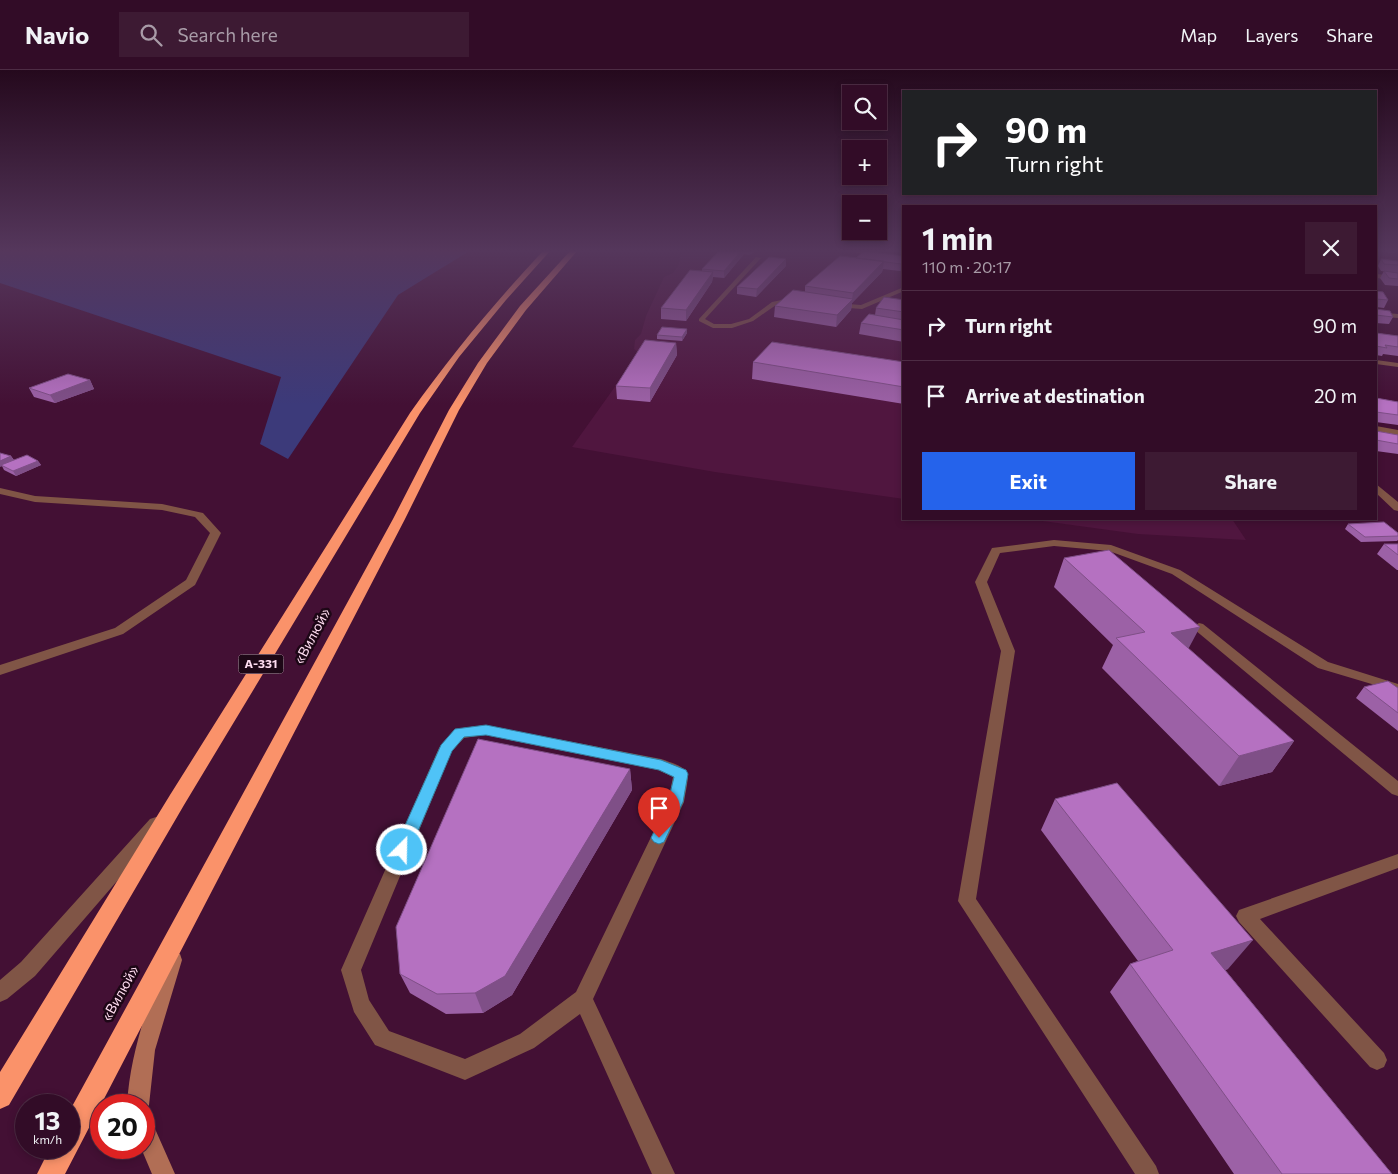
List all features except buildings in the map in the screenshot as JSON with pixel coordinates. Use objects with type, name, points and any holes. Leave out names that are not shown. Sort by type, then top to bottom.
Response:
[{"type":"highway","name":"«Вилюй»","points":[[0,1096],[177,800],[415,413],[456,355],[500,302]]},
{"type":"highway","name":"«Вилюй»","points":[[80,1117],[399,519],[454,410],[484,363],[528,302]]},
{"type":"highway","points":[[50,1174],[58,1159]]},
{"type":"main road","points":[[138,1094],[146,1041],[188,916]]},
{"type":"main road","points":[[155,1154],[164,1174]]},
{"type":"street","points":[[719,302],[702,320],[712,326],[732,326],[751,320],[776,302]]},
{"type":"street","points":[[832,305],[862,307],[875,302]]},
{"type":"street","points":[[1377,314],[1398,316]]},
{"type":"street","points":[[1377,362],[1398,365]]},
{"type":"street","points":[[1377,429],[1398,433]]},
{"type":"street","points":[[1377,488],[1398,508]]},
{"type":"street","points":[[0,491],[35,499],[162,507],[199,515],[216,533],[191,582],[120,631],[0,670]]},
{"type":"street","points":[[1148,1174],[967,901],[1008,651],[981,582],[996,550],[1054,543],[1111,548],[1176,572],[1323,665],[1390,684],[1398,690]]},
{"type":"street","points":[[1199,628],[1398,790]]},
{"type":"street","points":[[486,730],[661,765],[681,774],[676,802],[583,999],[527,1041],[464,1070],[382,1038],[361,1005],[351,970],[446,748],[460,733],[486,730]]},
{"type":"street","points":[[0,992],[28,969],[177,800]]},
{"type":"street","points":[[1377,1060],[1245,916],[1398,861]]},
{"type":"street","points":[[583,999],[664,1174]]},
{"type":"shaded area","points":[[55,302],[394,302],[288,459],[260,444],[281,377]]},
{"type":"shaded area","points":[[653,302],[902,302],[902,499],[715,472],[572,447],[639,353],[634,349],[635,340],[641,334]]},
{"type":"shaded area","points":[[1035,520],[1233,520],[1246,540],[1138,534]]},
{"type":"route","points":[[402,850],[446,748],[460,733],[486,730],[661,765],[681,774],[676,802],[659,838]]}]
